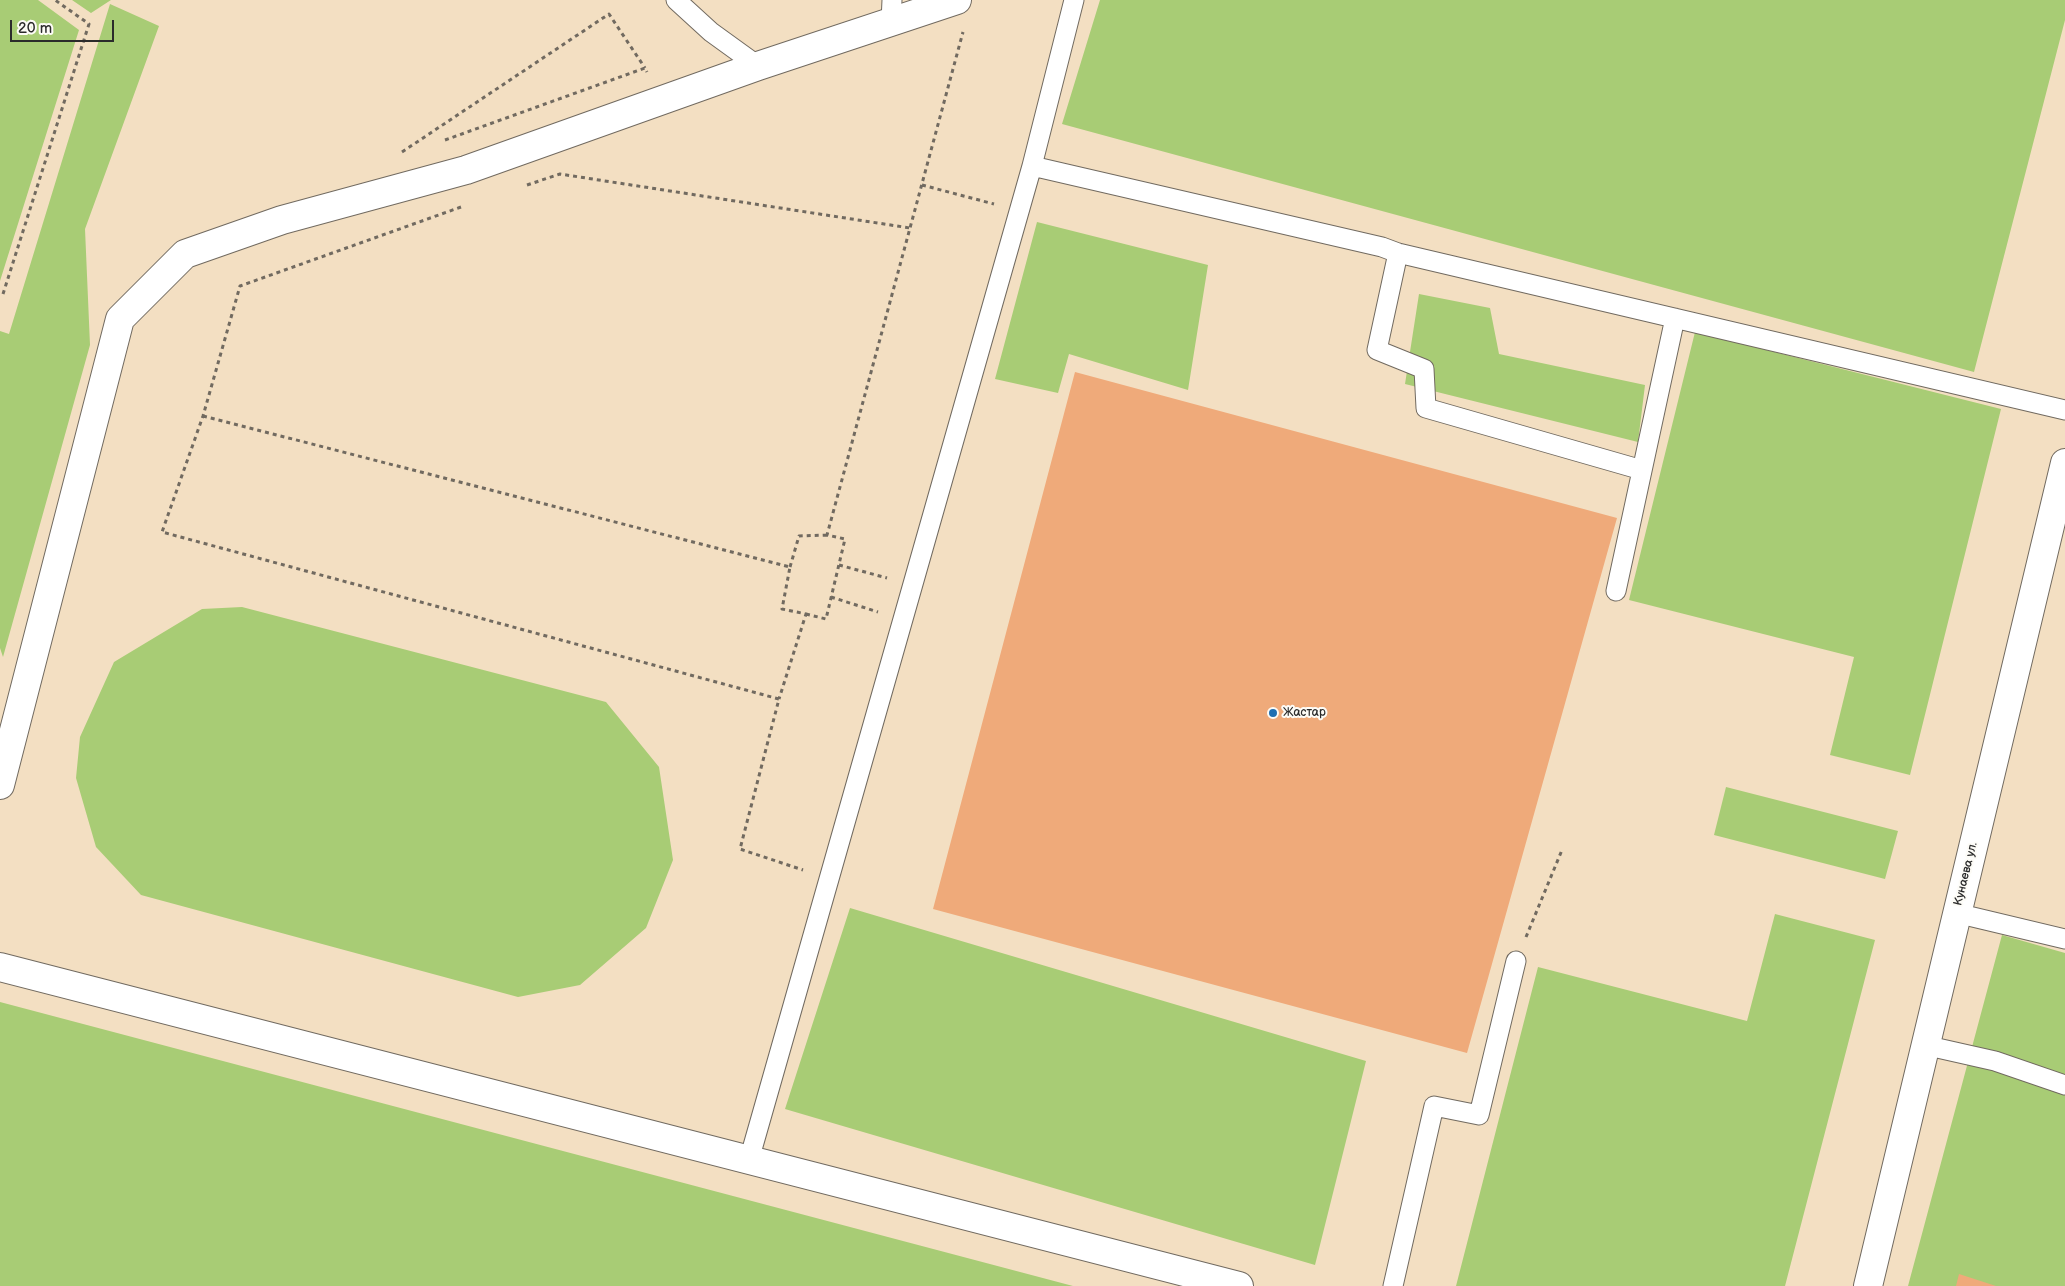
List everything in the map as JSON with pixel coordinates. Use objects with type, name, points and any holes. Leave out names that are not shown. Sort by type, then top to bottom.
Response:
[{"type":"street","points":[[0,785],[120,319],[186,254],[282,220],[466,170],[758,66],[892,11],[956,0]]},
{"type":"street","name":"Кунаева ул.","points":[[1868,1286],[1924,1045],[2065,463]]},
{"type":"street","points":[[0,967],[1239,1286]]},
{"type":"lane","points":[[676,0],[711,32],[758,66]]},
{"type":"lane","points":[[749,1160],[1020,211],[1074,0]]},
{"type":"lane","points":[[1032,166],[1382,246],[1398,253],[2065,410]]},
{"type":"lane","points":[[1398,253],[1376,350],[1424,368],[1426,408],[1642,470]]},
{"type":"lane","points":[[1616,591],[1675,318]]},
{"type":"lane","points":[[1956,914],[2065,939]]},
{"type":"lane","points":[[1393,1286],[1434,1106],[1479,1115],[1516,961]]},
{"type":"lane","points":[[1924,1045],[1995,1061],[2065,1086]]},
{"type":"path","points":[[4,294],[89,24],[55,0]]},
{"type":"path","points":[[399,154],[609,14],[645,68]]},
{"type":"path","points":[[828,535],[964,28]]},
{"type":"path","points":[[466,170],[469,204],[240,286],[203,416],[162,532],[778,699]]},
{"type":"path","points":[[524,186],[560,174],[910,228]]},
{"type":"path","points":[[922,185],[1020,211]]},
{"type":"path","points":[[203,416],[790,567]]},
{"type":"path","points":[[828,535],[845,539],[839,565],[826,619],[782,609],[790,567],[799,536],[828,535]]},
{"type":"path","points":[[839,565],[913,585]]},
{"type":"path","points":[[831,597],[904,619]]},
{"type":"path","points":[[806,614],[778,699],[740,849],[830,878]]},
{"type":"path","points":[[1516,961],[1562,850]]},
{"type":"green space","points":[[0,0],[38,0],[79,30],[0,281]]},
{"type":"green space","points":[[72,0],[111,0],[91,13]]},
{"type":"green space","points":[[1100,0],[2065,0],[2065,20],[1974,372],[1062,124]]},
{"type":"green space","points":[[110,4],[159,26],[85,229],[90,345],[3,657],[0,648],[0,331],[9,334]]},
{"type":"green space","points":[[1037,222],[1208,265],[1188,390],[1069,354],[1058,393],[995,379]]},
{"type":"green space","points":[[1419,294],[1490,308],[1499,354],[1645,385],[1638,442],[1405,384]]},
{"type":"green space","points":[[1695,332],[2001,409],[1910,775],[1830,755],[1854,657],[1629,600]]},
{"type":"green space","points":[[242,607],[606,702],[659,767],[673,860],[646,928],[580,985],[518,997],[141,895],[96,847],[76,778],[80,737],[114,662],[202,609]]},
{"type":"green space","points":[[1726,787],[1898,831],[1885,879],[1714,835]]},
{"type":"green space","points":[[850,908],[1366,1061],[1315,1265],[785,1109]]},
{"type":"green space","points":[[1775,914],[1875,940],[1785,1286],[1456,1286],[1538,967],[1747,1021]]},
{"type":"green space","points":[[2002,935],[2065,953],[2065,1286],[1908,1286]]},
{"type":"green space","points":[[0,1002],[1073,1286],[0,1286]]},
{"type":"building","name":"Жастар","points":[[1075,372],[1617,518],[1467,1053],[933,909]]},
{"type":"building","points":[[1959,1274],[1996,1286],[1956,1286]]},
{"type":"place","name":"Жастар","points":[[1273,713]]}]
